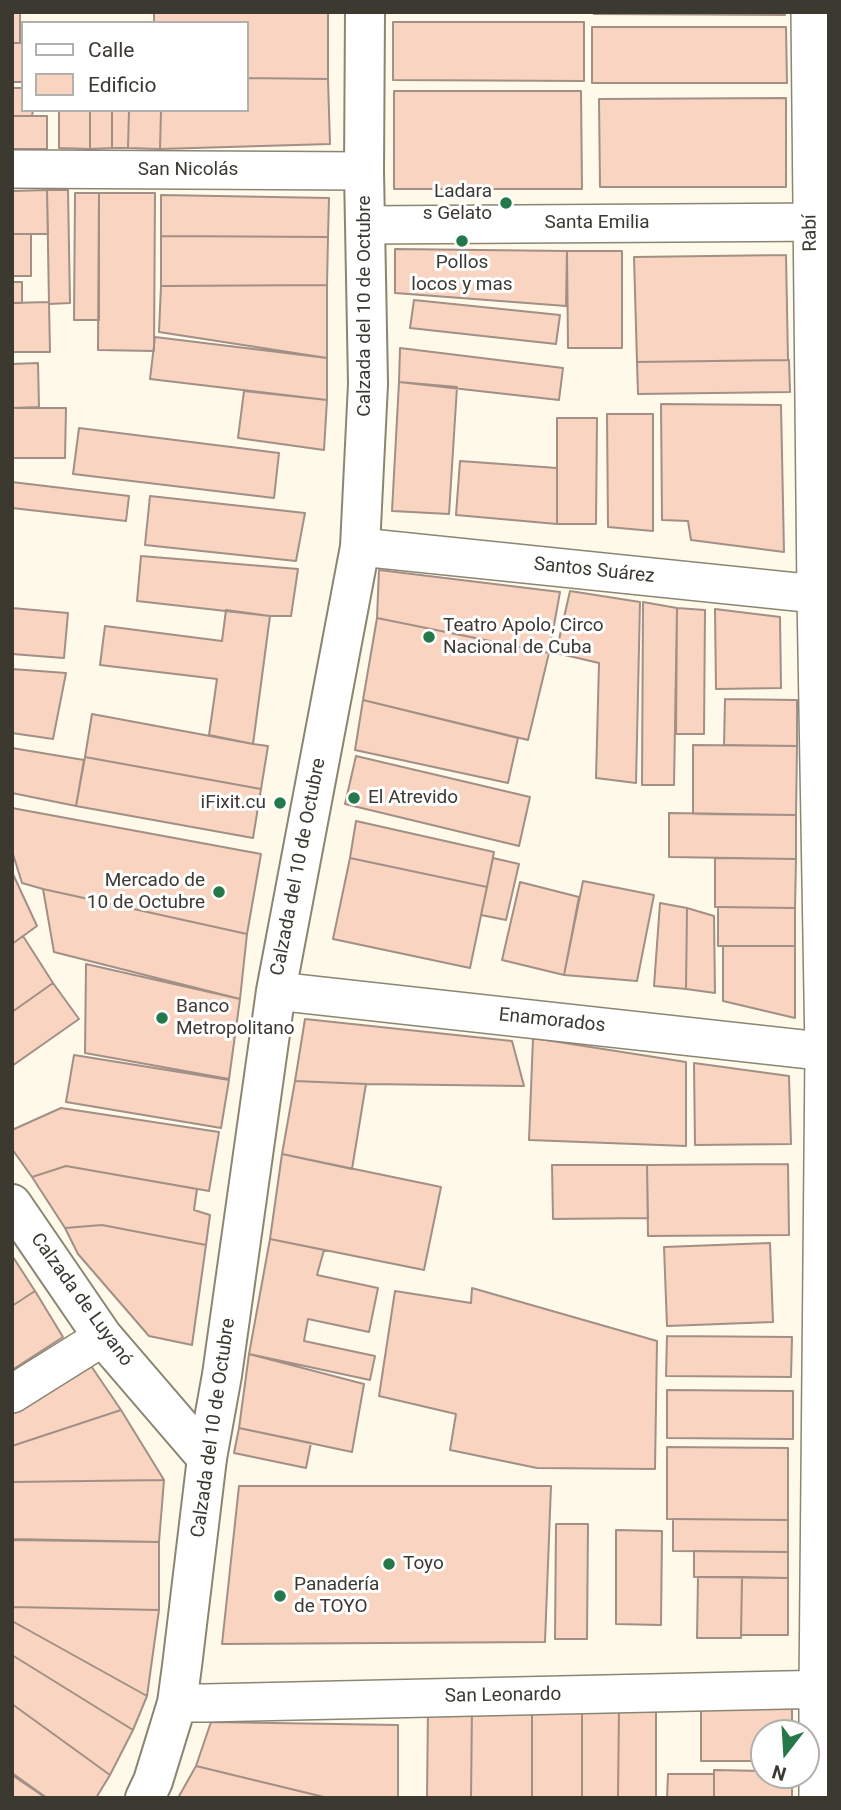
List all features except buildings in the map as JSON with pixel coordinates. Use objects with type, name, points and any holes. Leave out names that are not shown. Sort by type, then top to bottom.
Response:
[{"type":"main road","name":"Calzada del 10 de Octubre","points":[[145,1798],[153,1781],[177,1703],[207,1458],[222,1375],[276,991],[360,547],[368,384],[364,171],[365,12]]},
{"type":"main road","name":"Calzada de Luyanó","points":[[12,1204],[103,1337],[207,1458]]},
{"type":"street","name":"Rabí","points":[[810,12],[820,222],[826,1052],[823,1689],[818,1798]]},
{"type":"street","name":"San Nicolás","points":[[12,169],[364,171]]},
{"type":"street","name":"Santa Emilia","points":[[365,225],[820,222]]},
{"type":"street","name":"Santos Suárez","points":[[360,547],[822,594]]},
{"type":"street","name":"Enamorados","points":[[276,991],[826,1052]]},
{"type":"street","points":[[12,1394],[103,1337]]},
{"type":"street","name":"San Leonardo","points":[[177,1703],[823,1689]]},
{"type":"place","name":"Ladara s Gelato","points":[[506,203]]},
{"type":"place","name":"Pollos locos y mas","points":[[462,241]]},
{"type":"place","name":"Teatro Apolo, Circo Nacional de Cuba","points":[[429,637]]},
{"type":"place","name":"El Atrevido","points":[[354,798]]},
{"type":"place","name":"iFixit.cu","points":[[280,803]]},
{"type":"place","name":"Mercado de 10 de Octubre","points":[[219,892]]},
{"type":"place","name":"Banco Metropolitano","points":[[162,1018]]},
{"type":"place","name":"Toyo","points":[[389,1564]]},
{"type":"place","name":"Panadería de TOYO","points":[[280,1596]]}]
